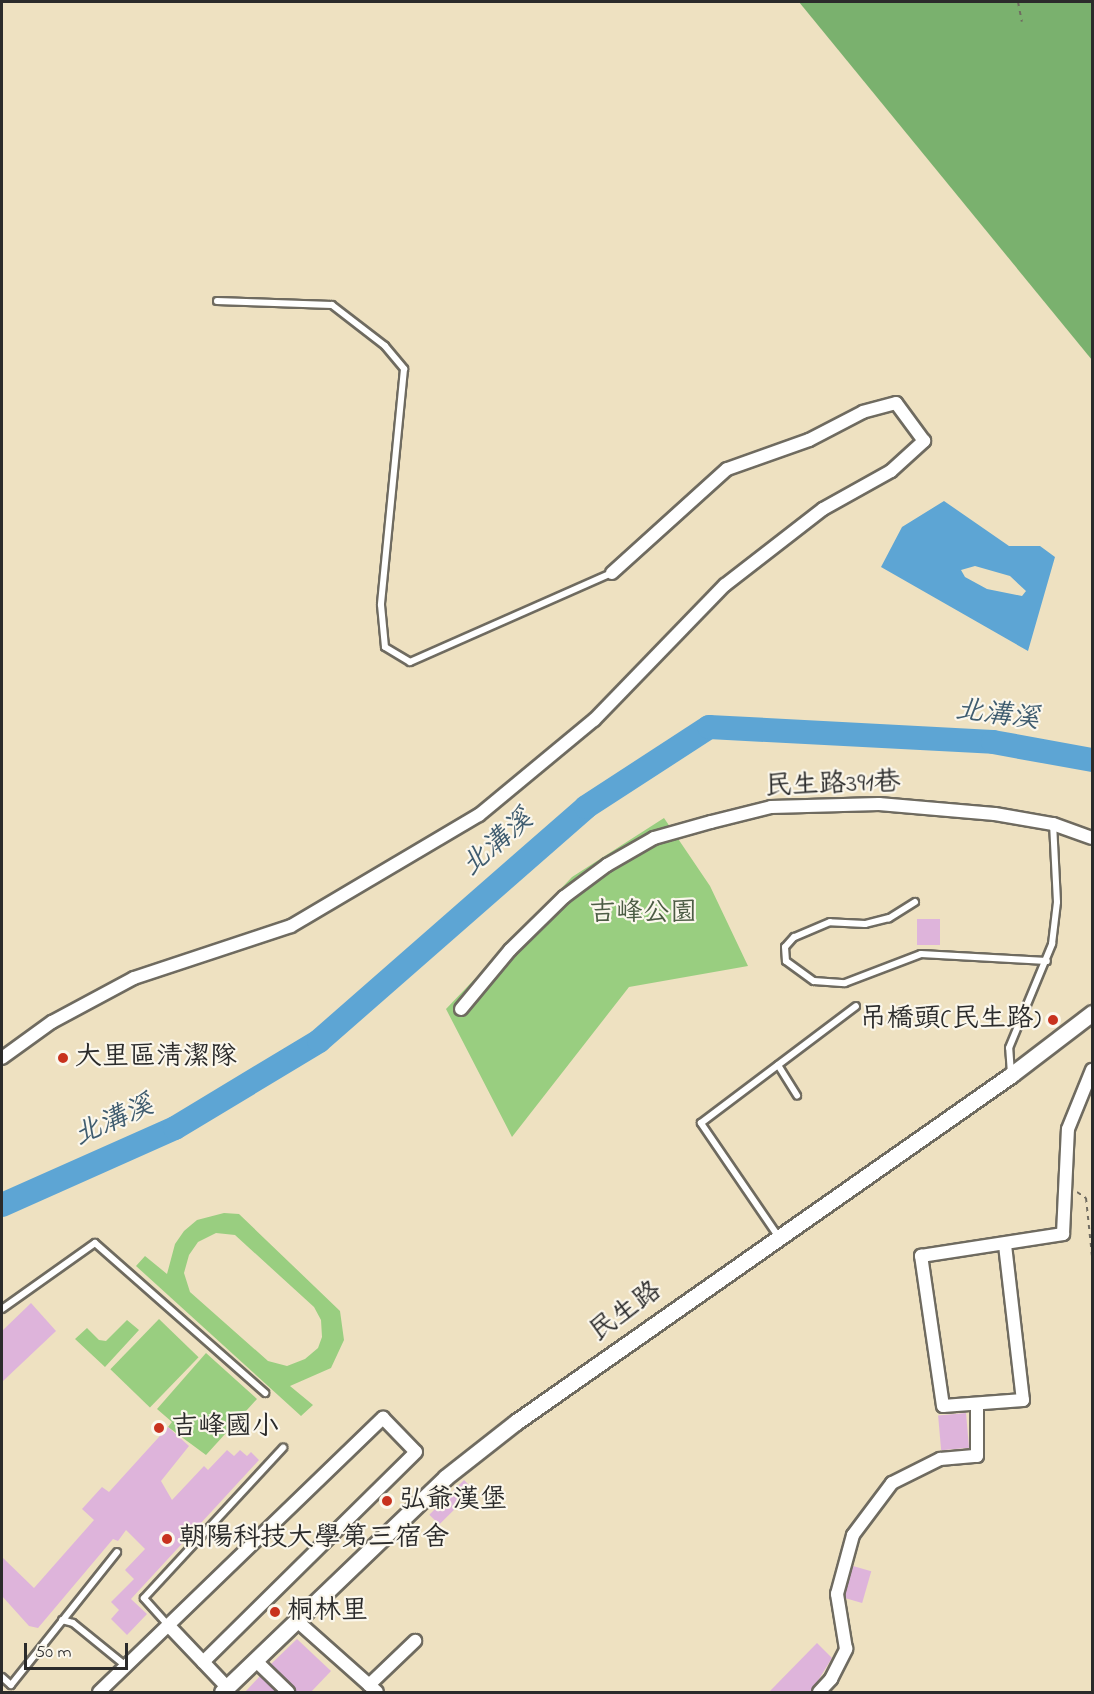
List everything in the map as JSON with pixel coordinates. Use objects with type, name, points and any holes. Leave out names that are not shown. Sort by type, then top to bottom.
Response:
[{"type":"street","points":[[2,1058],[52,1022],[134,978],[291,926],[479,815],[594,720],[725,585],[823,509],[891,471],[924,441],[896,403],[863,412],[809,440],[727,469],[612,573]]},
{"type":"street","name":"民生路391巷","points":[[461,1009],[510,950],[564,897],[607,865],[654,838],[771,807],[879,804],[1053,824],[1092,837]]},
{"type":"street","name":"民生路","points":[[224,1690],[446,1477],[516,1422],[1011,1075],[1092,1013]]},
{"type":"street","points":[[1005,1245],[1023,1400],[943,1407],[921,1256],[1005,1245],[1063,1234],[1068,1129],[1092,1070]]},
{"type":"street","points":[[819,1692],[831,1679],[846,1649],[837,1594],[854,1535],[892,1483],[940,1459],[977,1456],[977,1404]]},
{"type":"street","points":[[99,1692],[383,1418],[416,1452],[203,1662]]},
{"type":"street","points":[[296,1620],[373,1689],[415,1641]]},
{"type":"street","points":[[168,1625],[203,1662],[224,1690]]},
{"type":"street","points":[[256,1661],[288,1692]]},
{"type":"lane","points":[[217,301],[332,305],[385,346],[404,369],[381,605],[385,647],[410,662],[612,573]]},
{"type":"lane","points":[[1011,1075],[1009,1048],[1047,961],[1057,902],[1053,824]]},
{"type":"lane","points":[[915,902],[889,918],[865,924],[830,922],[794,937],[785,947],[786,962],[814,981],[845,983],[921,954],[1047,961]]},
{"type":"lane","points":[[778,1237],[702,1124],[856,1006]]},
{"type":"lane","points":[[778,1065],[797,1096]]},
{"type":"lane","points":[[2,1309],[95,1243],[266,1393]]},
{"type":"lane","points":[[168,1625],[144,1598],[283,1448]]},
{"type":"lane","points":[[2,1677],[11,1685],[117,1552]]},
{"type":"lane","points":[[62,1620],[73,1623],[126,1666]]},
{"type":"path","points":[[1018,2],[1022,21]]},
{"type":"path","points":[[1066,1183],[1086,1198],[1092,1256]]},
{"type":"green space","points":[[799,2],[1092,2],[1092,360]]},
{"type":"green space","name":"吉峰公園","points":[[664,818],[710,886],[748,966],[629,987],[512,1137],[446,1009],[572,877]]},
{"type":"green space","points":[[224,1213],[239,1214],[340,1311],[344,1340],[331,1368],[290,1386],[313,1405],[301,1416],[136,1266],[145,1256],[167,1274],[175,1244],[184,1231],[197,1220]],"holes":[[[216,1233],[235,1235],[314,1307],[321,1320],[322,1337],[318,1348],[305,1359],[287,1366],[268,1361],[190,1292],[184,1273],[189,1255],[198,1242]]]},
{"type":"green space","points":[[159,1319],[199,1357],[150,1408],[110,1369]]},
{"type":"green space","points":[[127,1320],[139,1330],[105,1367],[75,1339],[87,1328],[99,1340],[106,1341]]},
{"type":"green space","points":[[206,1353],[257,1399],[206,1455],[168,1427],[172,1422],[157,1409]]},
{"type":"water","points":[[944,501],[1009,546],[1040,546],[1055,557],[1028,651],[881,567],[902,527]],"holes":[[[975,566],[1010,576],[1026,591],[1022,596],[987,589],[965,577],[961,570]]]},
{"type":"building","points":[[917,919],[940,919],[940,945],[917,945]]},
{"type":"building","points":[[31,1303],[56,1331],[2,1382],[2,1331]]},
{"type":"building","points":[[966,1413],[969,1448],[941,1450],[938,1415]]},
{"type":"building","points":[[168,1427],[189,1446],[161,1481],[172,1500],[204,1466],[208,1470],[227,1450],[234,1456],[240,1450],[247,1456],[251,1452],[259,1460],[131,1599],[147,1614],[127,1635],[111,1619],[119,1610],[111,1602],[134,1579],[125,1570],[145,1549],[126,1530],[118,1541],[113,1539],[38,1628],[29,1626],[2,1596],[2,1557],[34,1588],[94,1520],[82,1509],[102,1487],[109,1492]]},
{"type":"building","points":[[464,1480],[474,1490],[439,1525],[429,1515]]},
{"type":"building","points":[[853,1566],[871,1571],[862,1603],[844,1598]]},
{"type":"building","points":[[297,1639],[331,1671],[311,1692],[296,1692],[271,1664]]},
{"type":"building","points":[[817,1643],[832,1658],[811,1692],[769,1692]]},
{"type":"building","points":[[260,1676],[277,1692],[245,1692]]},
{"type":"waterway","name":"北溝溪","points":[[2,1205],[175,1128],[319,1041],[586,807],[709,727],[993,742],[1092,760]]},
{"type":"place","name":"吊橋頭(民生路)","points":[[1053,1020]]},
{"type":"place","name":"大里區清潔隊","points":[[63,1058]]},
{"type":"place","name":"吉峰國小","points":[[159,1428]]},
{"type":"place","name":"弘爺漢堡","points":[[387,1501]]},
{"type":"place","name":"朝陽科技大學第三宿舍","points":[[167,1539]]},
{"type":"place","name":"桐林里","points":[[275,1612]]}]
